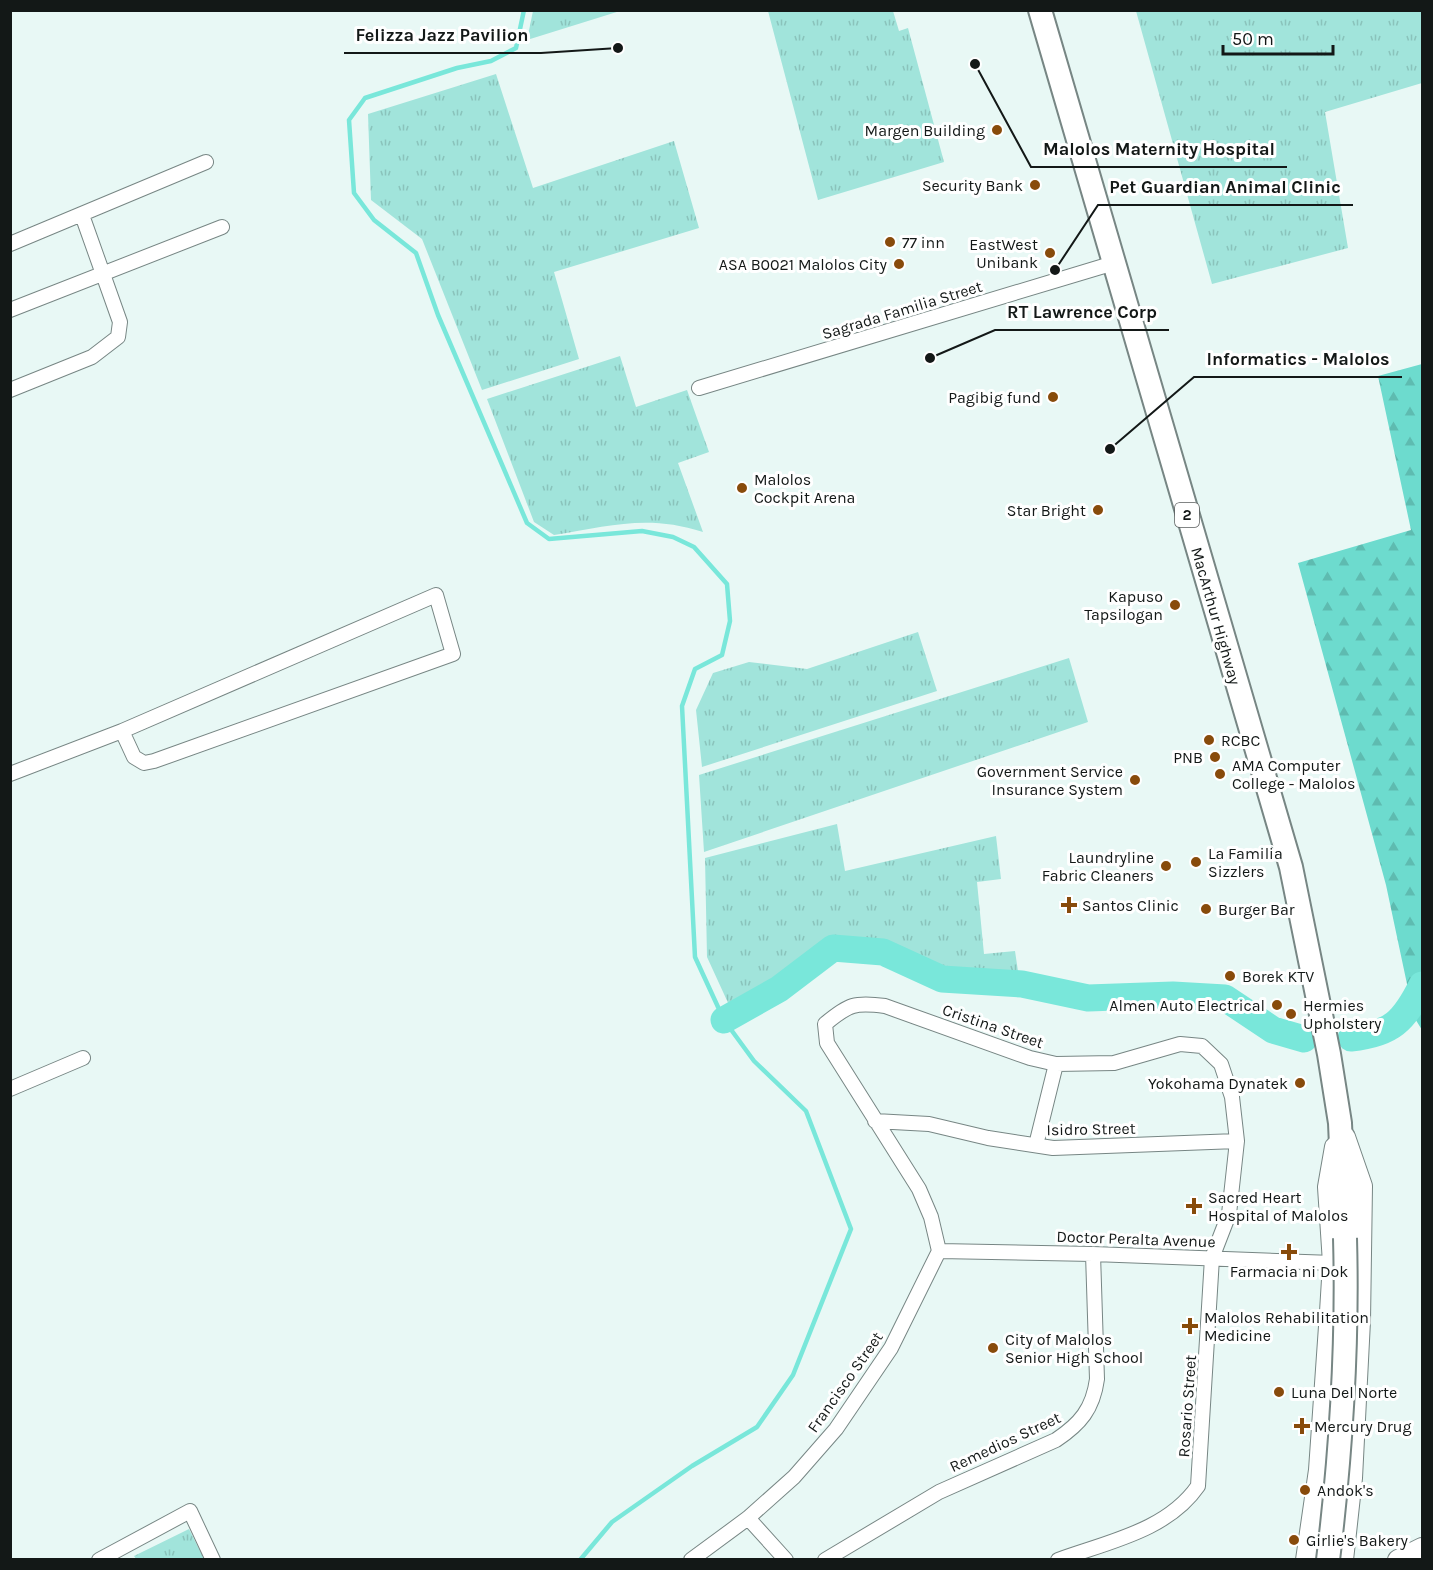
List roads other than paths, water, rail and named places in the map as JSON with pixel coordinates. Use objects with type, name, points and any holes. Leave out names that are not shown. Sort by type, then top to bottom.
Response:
[{"type":"highway","name":"MacArthur Highway","points":[[1040,10],[1291,867],[1329,1054],[1340,1123],[1347,1305],[1340,1465],[1328,1560]]},
{"type":"main road","name":"MacArthur Highway","points":[[1306,1560],[1319,1470],[1333,1263],[1328,1186],[1340,1123]]},
{"type":"main road","name":"MacArthur Highway","points":[[1340,1123],[1362,1186],[1360,1321],[1353,1456],[1342,1560]]},
{"type":"main road","points":[[1398,1560],[1422,1548]]},
{"type":"street","points":[[10,244],[206,162]]},
{"type":"street","points":[[10,390],[92,357],[118,337],[120,322],[82,215]]},
{"type":"street","points":[[10,310],[222,227]]},
{"type":"street","name":"Sagrada Familia Street","points":[[699,388],[1114,263]]},
{"type":"street","points":[[10,774],[122,731],[436,595],[453,654],[144,764],[134,757],[122,731]]},
{"type":"street","name":"Cristina Street","points":[[875,1121],[827,1043],[825,1024],[852,1005],[885,1006],[1030,1058],[1056,1064],[1114,1063],[1180,1044],[1202,1046],[1221,1064]]},
{"type":"street","points":[[10,1089],[83,1058]]},
{"type":"street","points":[[1036,1145],[1056,1064]]},
{"type":"street","name":"Rosario Street","points":[[1058,1560],[1162,1521],[1187,1503],[1198,1486],[1212,1258],[1229,1214],[1237,1141],[1232,1097],[1221,1064]]},
{"type":"street","points":[[875,1121],[919,1189],[931,1217],[939,1251]]},
{"type":"street","name":"Isidro Street","points":[[875,1121],[929,1124],[988,1138],[1053,1148],[1237,1141]]},
{"type":"street","name":"Doctor Peralta Avenue","points":[[939,1251],[1333,1263]]},
{"type":"street","name":"Francisco Street","points":[[691,1560],[748,1518],[794,1477],[836,1429],[891,1348],[939,1251]]},
{"type":"street","name":"Remedios Street","points":[[825,1560],[939,1492],[1056,1440],[1086,1415],[1094,1398],[1097,1379],[1093,1254]]},
{"type":"street","points":[[99,1560],[190,1511],[213,1560]]},
{"type":"street","points":[[748,1518],[786,1560]]},
{"type":"street","points":[[123,1546],[130,1560]]},
{"type":"waterway","points":[[524,10],[516,48],[491,61],[457,68],[365,98],[349,120],[354,193],[374,220],[416,253],[438,315],[527,523],[549,539],[642,531],[673,537],[694,547],[727,584],[730,621],[722,655],[695,669],[682,706],[695,957],[724,1020],[754,1061],[806,1111],[851,1229],[793,1375],[757,1427],[692,1466],[612,1522],[580,1560]]},
{"type":"waterway","points":[[724,1020],[779,989],[833,948],[883,952],[942,979],[1022,984],[1088,998],[1173,995],[1225,998],[1273,1030],[1304,1039]]},
{"type":"waterway","points":[[1351,1038],[1377,1033],[1395,1024],[1409,1008],[1422,985]]},
{"type":"place","name":"Felizza Jazz Pavilion","points":[[618,48]]},
{"type":"place","name":"Malolos Maternity Hospital","points":[[975,64]]},
{"type":"place","name":"Margen Building","points":[[997,130]]},
{"type":"place","name":"Security Bank","points":[[1035,185]]},
{"type":"place","name":"77 inn","points":[[890,242]]},
{"type":"place","name":"EastWest Unibank","points":[[1050,253]]},
{"type":"place","name":"ASA B0021 Malolos City","points":[[899,264]]},
{"type":"place","name":"Pet Guardian Animal Clinic","points":[[1055,270]]},
{"type":"place","name":"RT Lawrence Corp","points":[[930,358]]},
{"type":"place","name":"Pagibig fund","points":[[1053,397]]},
{"type":"place","name":"Informatics - Malolos","points":[[1110,449]]},
{"type":"place","name":"Malolos Cockpit Arena","points":[[742,488]]},
{"type":"place","name":"Star Bright","points":[[1098,510]]},
{"type":"place","name":"Kapuso Tapsilogan","points":[[1175,605]]},
{"type":"place","name":"RCBC","points":[[1209,740]]},
{"type":"place","name":"PNB","points":[[1215,757]]},
{"type":"place","name":"AMA Computer College - Malolos","points":[[1220,774]]},
{"type":"place","name":"Government Service Insurance System","points":[[1135,780]]},
{"type":"place","name":"La Familia Sizzlers","points":[[1196,862]]},
{"type":"place","name":"Laundryline Fabric Cleaners","points":[[1166,866]]},
{"type":"place","name":"Santos Clinic","points":[[1069,905]]},
{"type":"place","name":"Burger Bar","points":[[1206,909]]},
{"type":"place","name":"Borek KTV","points":[[1230,976]]},
{"type":"place","name":"Almen Auto Electrical","points":[[1277,1005]]},
{"type":"place","name":"Hermies Upholstery","points":[[1291,1014]]},
{"type":"place","name":"Yokohama Dynatek","points":[[1300,1083]]},
{"type":"place","name":"Sacred Heart Hospital of Malolos","points":[[1194,1206]]},
{"type":"place","name":"Farmacia ni Dok","points":[[1289,1252]]},
{"type":"place","name":"Malolos Rehabilitation Medicine","points":[[1190,1326]]},
{"type":"place","name":"City of Malolos Senior High School","points":[[993,1348]]},
{"type":"place","name":"Luna Del Norte","points":[[1279,1392]]},
{"type":"place","name":"Mercury Drug","points":[[1302,1426]]},
{"type":"place","name":"Andok's","points":[[1305,1490]]},
{"type":"place","name":"Girlie's Bakery","points":[[1294,1540]]}]
